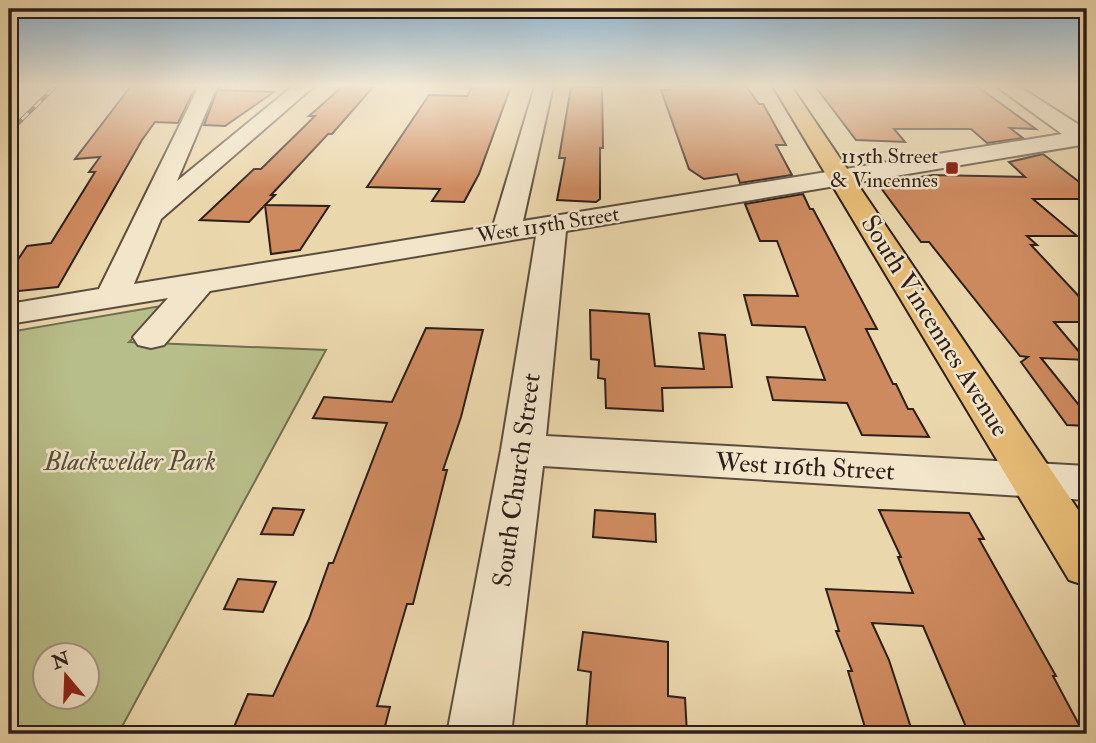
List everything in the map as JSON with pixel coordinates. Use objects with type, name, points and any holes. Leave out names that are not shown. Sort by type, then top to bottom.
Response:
[{"type":"main road","name":"South Vincennes Avenue","points":[[804,121],[1087,565]]},
{"type":"street","points":[[112,297],[192,121]]},
{"type":"street","points":[[147,220],[264,121]]},
{"type":"street","points":[[506,232],[535,121]]},
{"type":"street","points":[[1059,121],[1084,137]]},
{"type":"street","name":"West 115th Street","points":[[9,314],[1084,137]]},
{"type":"street","points":[[1056,142],[1087,163]]},
{"type":"street","name":"South Church Street","points":[[479,734],[523,450],[552,225]]},
{"type":"street","points":[[151,337],[199,283]]},
{"type":"street","name":"West 116th Street","points":[[523,450],[1087,482]]},
{"type":"green space","name":"Blackwelder Park","points":[[167,305],[129,342],[326,350],[118,734],[9,734],[9,332]]},
{"type":"building","points":[[104,121],[179,121],[178,123],[155,122],[58,287],[9,292],[9,273],[27,246],[51,243],[95,172],[89,172],[100,157],[75,159]]},
{"type":"building","points":[[206,121],[233,121],[225,126],[204,125]]},
{"type":"building","points":[[310,121],[344,121],[271,195],[275,195],[249,222],[200,220],[254,169],[261,169]]},
{"type":"building","points":[[412,121],[498,121],[479,174],[464,202],[432,201],[440,189],[367,187]]},
{"type":"building","points":[[565,121],[603,121],[600,199],[596,202],[557,200],[565,158],[559,158]]},
{"type":"building","points":[[672,121],[772,121],[786,145],[776,145],[792,175],[740,183],[737,174],[704,179],[689,169]]},
{"type":"building","points":[[841,121],[1025,121],[1036,129],[1010,128],[1023,138],[987,143],[971,129],[894,129],[905,142],[856,140]]},
{"type":"building","points":[[1043,154],[1087,188],[1087,199],[1033,199],[1077,236],[1027,236],[1037,245],[1031,245],[1087,305],[1087,322],[1054,322],[1086,360],[1041,358],[1087,415],[1087,426],[1067,425],[1021,362],[1028,357],[1020,356],[929,242],[921,242],[878,184],[933,175],[1025,177],[1009,162]]},
{"type":"building","points":[[803,194],[877,329],[866,329],[893,384],[896,384],[908,409],[913,409],[929,437],[862,435],[847,403],[773,400],[767,377],[825,380],[805,327],[752,325],[744,295],[798,296],[777,241],[760,241],[745,204]]},
{"type":"building","points":[[265,205],[329,206],[300,250],[271,254]]},
{"type":"building","points":[[590,310],[649,314],[655,366],[704,369],[699,333],[725,335],[732,387],[662,388],[663,411],[606,408],[605,379],[598,378],[599,360],[591,359]]},
{"type":"building","points":[[426,328],[483,330],[461,417],[443,470],[447,470],[413,604],[407,604],[377,706],[390,707],[383,734],[231,734],[248,694],[273,696],[309,619],[329,563],[333,563],[387,423],[313,418],[324,397],[392,402]]},
{"type":"building","points":[[273,508],[304,510],[293,535],[261,534]]},
{"type":"building","points":[[595,510],[655,514],[656,542],[593,537]]},
{"type":"building","points":[[879,510],[969,513],[984,539],[979,539],[1056,676],[1053,676],[1084,734],[969,734],[923,626],[872,623],[889,660],[913,734],[867,734],[848,671],[852,671],[836,631],[839,631],[826,589],[913,593],[898,557],[901,557]]},
{"type":"building","points":[[238,579],[276,582],[263,612],[224,609]]},
{"type":"building","points":[[583,632],[668,642],[668,696],[685,698],[687,734],[586,734],[591,672],[578,670]]},
{"type":"railway","points":[[9,132],[21,121]]},
{"type":"place","name":"115th Street & Vincennes","points":[[952,168]]}]
